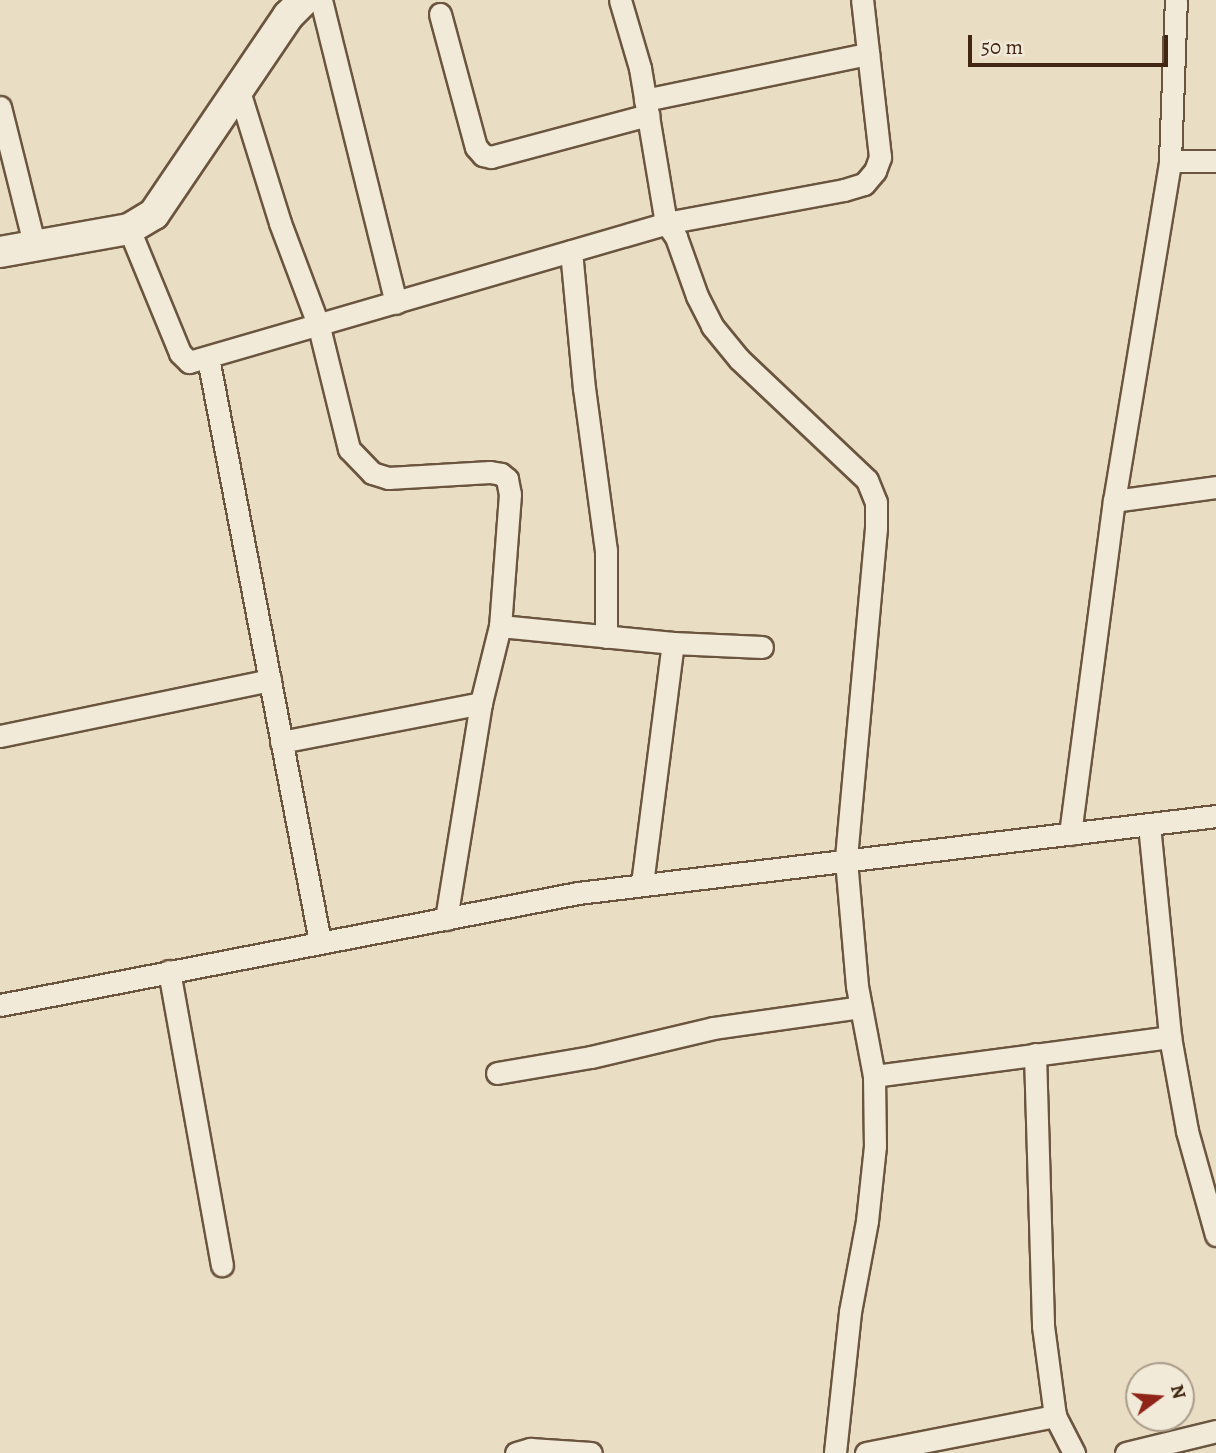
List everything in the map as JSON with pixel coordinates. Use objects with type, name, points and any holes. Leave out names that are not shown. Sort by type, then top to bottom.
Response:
[{"type":"main road","points":[[0,252],[129,229],[154,214],[288,16],[304,0]]},
{"type":"street","points":[[321,0],[396,303]]},
{"type":"street","points":[[620,0],[640,68],[666,223],[676,237],[697,296],[712,326],[739,359],[867,480],[876,502],[876,528],[846,860],[861,1007],[874,1076],[876,1146],[867,1221],[850,1312],[835,1453]]},
{"type":"street","points":[[129,229],[180,353],[188,362],[318,327],[666,223],[864,184],[875,171],[880,157],[862,0]]},
{"type":"street","points":[[1070,834],[1114,501],[1170,161],[1176,0]]},
{"type":"street","points":[[440,14],[476,146],[483,155],[491,157],[646,107],[868,54]]},
{"type":"street","points":[[239,91],[280,223],[318,327],[349,449],[359,463],[372,473],[388,478],[490,472],[501,474],[507,479],[510,494],[500,626],[481,704],[446,919]]},
{"type":"street","points":[[0,107],[35,247]]},
{"type":"street","points":[[1170,161],[1216,161]]},
{"type":"street","points":[[571,251],[584,388],[606,550],[606,636]]},
{"type":"street","points":[[208,358],[320,942]]},
{"type":"street","points":[[1114,501],[1216,487]]},
{"type":"street","points":[[500,626],[673,643],[762,647]]},
{"type":"street","points":[[642,884],[673,643]]},
{"type":"street","points":[[0,736],[270,680]]},
{"type":"street","points":[[281,742],[481,704]]},
{"type":"street","points":[[0,1005],[320,942],[642,884],[1216,816]]},
{"type":"street","points":[[1149,825],[1170,1037],[1187,1131],[1216,1235]]},
{"type":"street","points":[[169,971],[222,1265]]},
{"type":"street","points":[[497,1073],[592,1057],[714,1028],[861,1007]]},
{"type":"street","points":[[874,1076],[1170,1037]]},
{"type":"street","points":[[1035,1054],[1043,1326],[1055,1416],[1074,1453]]},
{"type":"street","points":[[866,1453],[1055,1416]]},
{"type":"street","points":[[1126,1453],[1216,1431]]},
{"type":"street","points":[[516,1453],[530,1449],[591,1453]]}]
